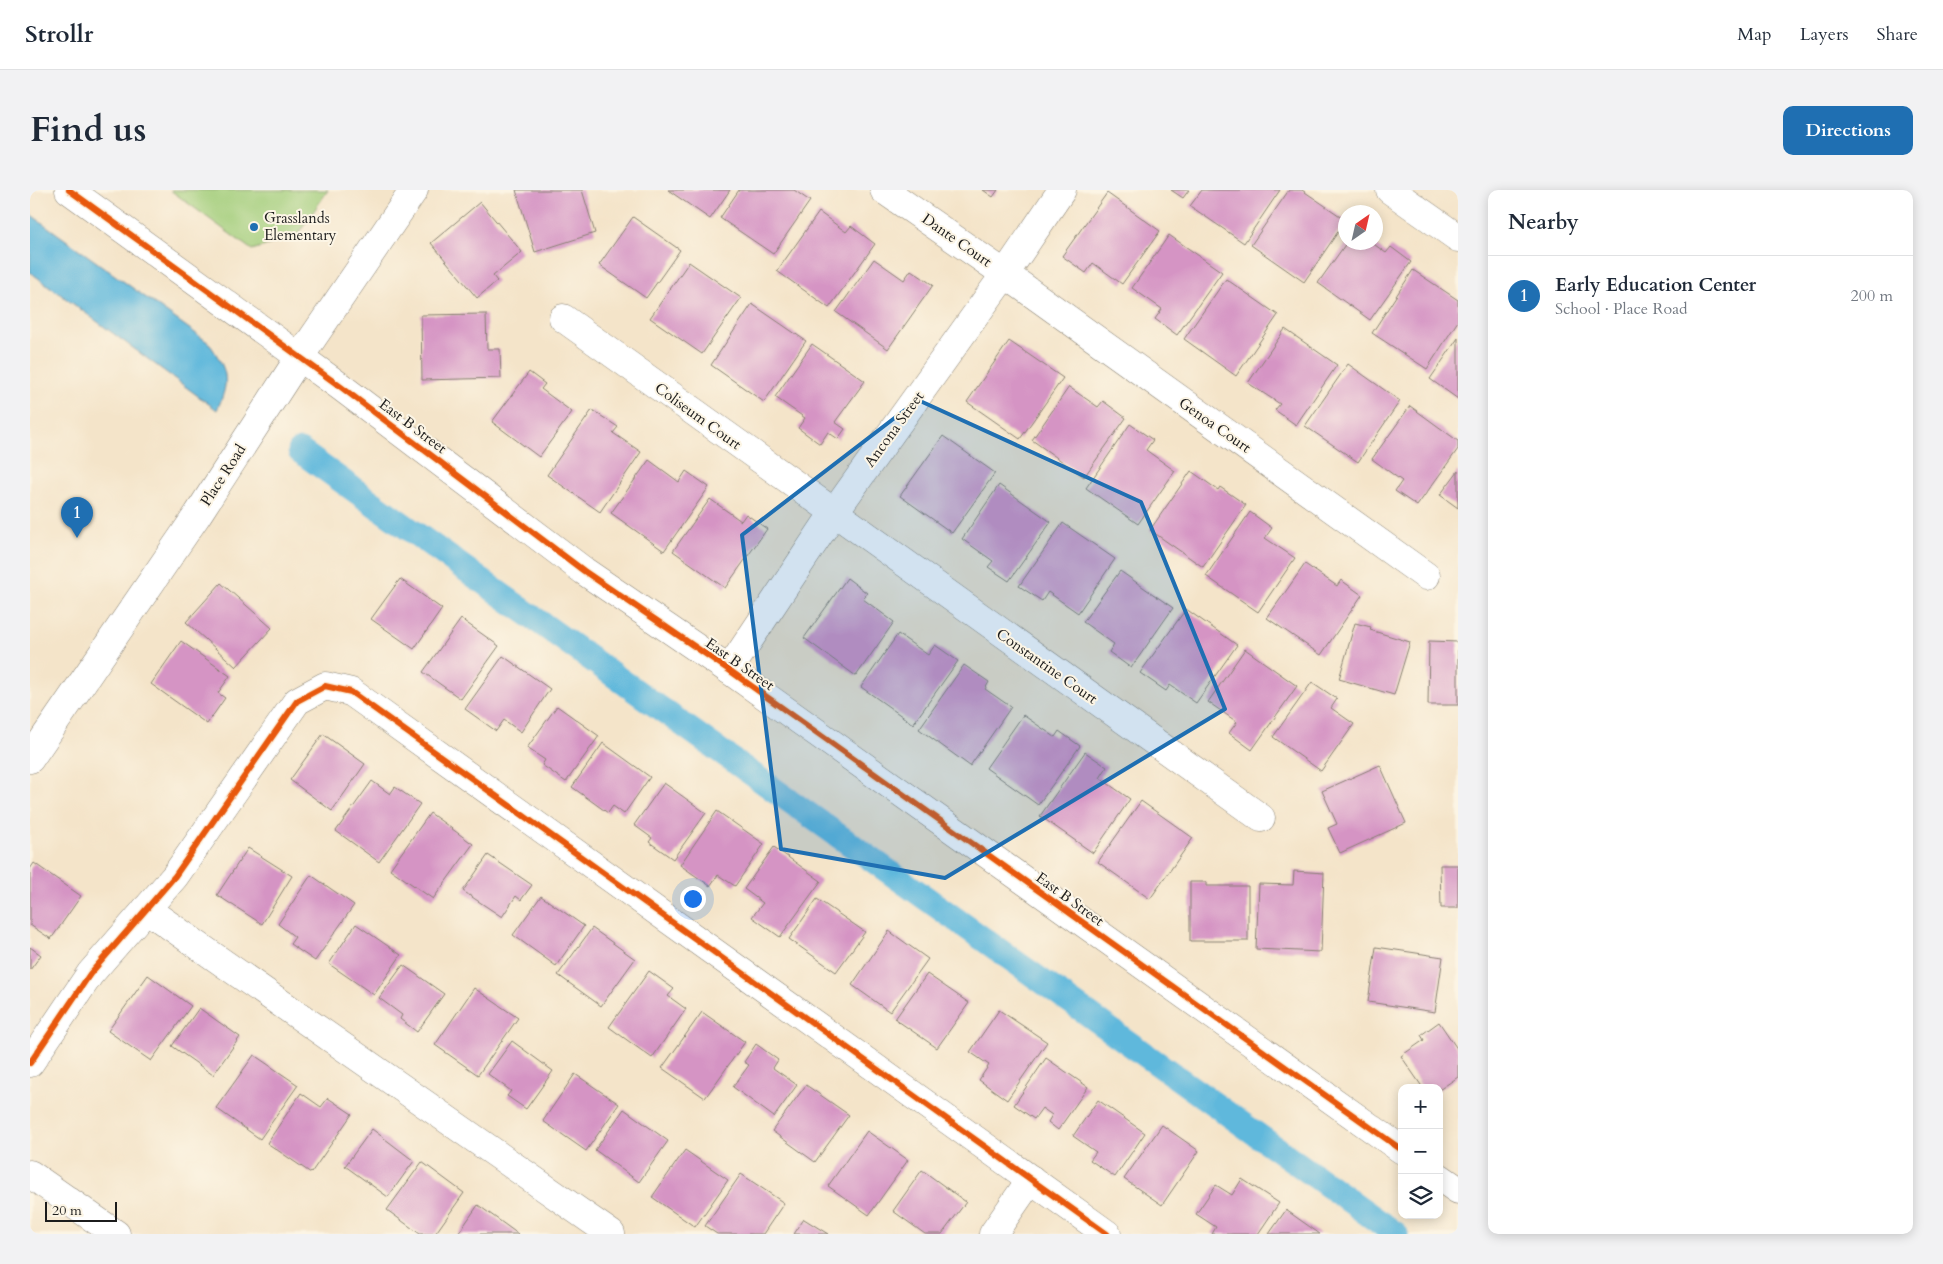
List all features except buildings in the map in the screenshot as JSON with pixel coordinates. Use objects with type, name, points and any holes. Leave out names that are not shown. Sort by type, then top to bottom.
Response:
[{"type":"street","name":"East B Street","points":[[69,190],[341,387],[584,571],[729,670],[1398,1147]]},
{"type":"street","name":"Place Road","points":[[30,759],[198,514],[299,358],[414,190]]},
{"type":"street","name":"Dante Court","points":[[884,190],[1005,274]]},
{"type":"street","name":"Ancona Street","points":[[729,670],[833,514],[1005,274],[1062,190]]},
{"type":"street","points":[[1390,190],[1458,238]]},
{"type":"street","name":"Genoa Court","points":[[1005,274],[1426,576]]},
{"type":"street","name":"Coliseum Court","points":[[563,318],[833,514]]},
{"type":"street","name":"Constantine Court","points":[[833,514],[1261,818]]},
{"type":"street","points":[[30,1063],[90,974],[175,876],[298,701],[325,686],[351,692],[1107,1234]]},
{"type":"street","points":[[146,909],[611,1234]]},
{"type":"street","points":[[30,1174],[116,1234]]},
{"type":"street","points":[[993,1234],[1031,1179]]},
{"type":"street","points":[[1443,1180],[1458,1190]]},
{"type":"highlighted area","points":[[918,400],[1141,502],[1225,709],[945,878],[781,849],[742,535]]},
{"type":"green space","name":"Grasslands Elementary","points":[[170,190],[328,190],[297,236],[252,250]]},
{"type":"water","points":[[30,214],[209,343],[220,360],[225,375],[224,390],[217,410],[30,272]]},
{"type":"waterway","points":[[300,451],[1396,1234]]},
{"type":"cycle path","points":[[69,190],[341,387],[584,571],[729,670],[1398,1147]]},
{"type":"cycle path","points":[[30,1063],[90,974],[175,876],[297,701],[325,686],[351,692],[1107,1234]]},
{"type":"place","name":"Grasslands Elementary","points":[[254,227]]},
{"type":"place","name":"Early Education Center","points":[[77,538]]}]
